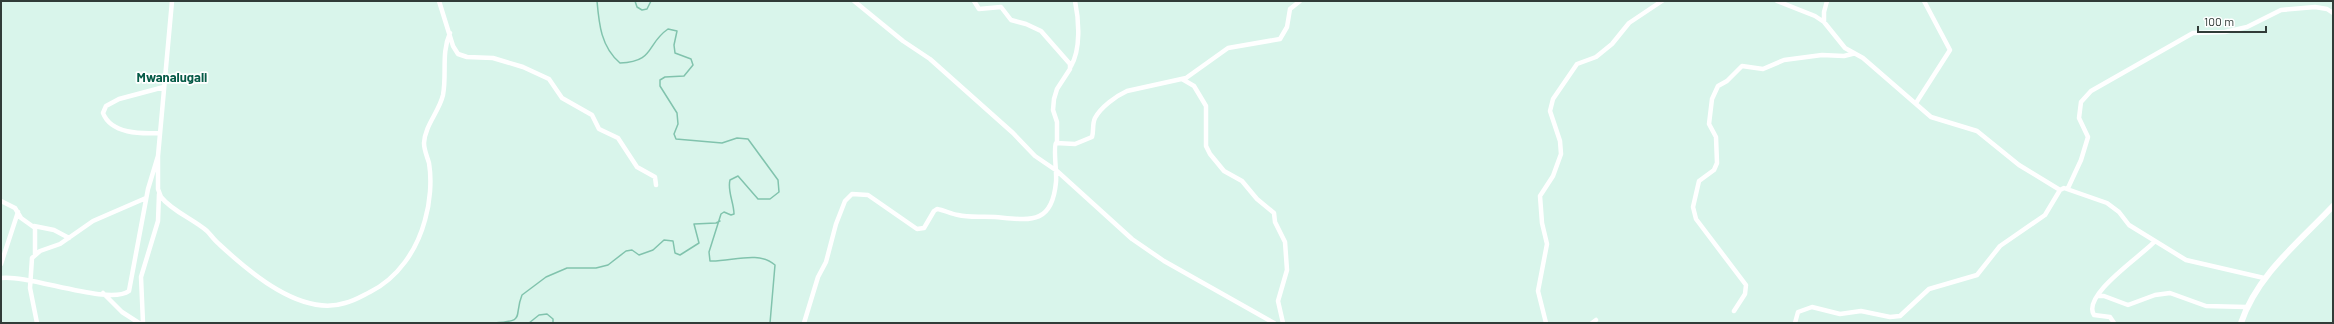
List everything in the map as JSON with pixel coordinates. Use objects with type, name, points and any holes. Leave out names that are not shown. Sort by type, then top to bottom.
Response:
[{"type":"street","points":[[143,323],[141,277],[158,221],[158,156],[172,1]]},
{"type":"street","points":[[439,1],[453,46],[461,56],[493,58],[523,66],[549,79],[562,98],[590,112],[599,129],[618,138],[633,163],[656,179],[656,185]]},
{"type":"street","points":[[854,1],[903,41],[930,59],[1013,133],[1035,156],[1056,170],[1132,239],[1152,254],[1274,323]]},
{"type":"street","points":[[974,1],[979,9],[1001,7],[1011,20],[1026,24],[1041,31],[1071,66]]},
{"type":"street","points":[[804,323],[818,277],[826,262],[836,224],[845,201],[852,194],[868,195],[917,229],[924,228],[937,209],[964,216],[1033,220],[1047,211],[1055,189],[1057,164],[1053,148],[1057,143],[1057,122],[1053,110],[1054,99],[1075,57],[1078,25],[1075,1]]},
{"type":"street","points":[[1057,143],[1075,144],[1092,137],[1098,114],[1119,94],[1127,90],[1190,76],[1228,48],[1280,39],[1287,27],[1290,9],[1300,1]]},
{"type":"street","points":[[1546,323],[1538,291],[1547,244],[1542,223],[1540,196],[1553,176],[1560,154],[1560,141],[1550,111],[1553,99],[1577,64],[1596,58],[1612,44],[1629,23],[1662,1]]},
{"type":"street","points":[[1777,1],[1816,16],[1824,22],[1845,48],[1852,54],[1860,56],[1931,117],[1977,131],[2019,164],[2060,190]]},
{"type":"street","points":[[1824,22],[1824,12],[1827,1]]},
{"type":"street","points":[[1916,103],[1950,51],[1950,47],[1924,1]]},
{"type":"street","points":[[2068,188],[2081,160],[2088,137],[2079,118],[2081,102],[2091,91],[2193,33],[2225,32],[2247,27],[2281,10],[2315,6],[2327,9],[2333,13]]},
{"type":"street","points":[[159,194],[166,203],[201,226],[217,243],[259,278],[272,287],[302,301],[324,305],[345,303],[380,287],[393,278],[417,242],[427,215],[430,178],[424,141],[426,131],[443,96],[445,51],[450,33]]},
{"type":"street","points":[[1734,311],[1745,294],[1746,285],[1700,225],[1693,207],[1699,181],[1712,173],[1717,163],[1716,137],[1709,124],[1709,116],[1716,88],[1727,81],[1742,66],[1763,69],[1784,60],[1822,55],[1844,56],[1852,54]]},
{"type":"street","points":[[1182,79],[1194,86],[1206,106],[1206,146],[1210,154],[1224,171],[1242,181],[1257,199],[1274,213],[1275,222],[1285,242],[1287,270],[1286,279],[1278,301],[1283,323]]},
{"type":"street","points":[[160,133],[129,131],[109,122],[103,113],[106,106],[119,99],[164,87]]},
{"type":"street","points":[[1,278],[17,277],[67,290],[123,294],[129,291],[146,198],[158,156]]},
{"type":"street","points":[[1899,323],[1900,316],[1928,289],[1977,275],[2000,246],[2045,215],[2060,190],[2068,188],[2107,203],[2119,212],[2129,225],[2186,260],[2264,278]]},
{"type":"street","points":[[37,323],[31,296],[30,280],[32,258],[35,255],[69,238],[93,221],[146,198]]},
{"type":"street","points":[[1,201],[12,206],[24,221],[34,226],[54,230],[69,238]]},
{"type":"street","points":[[2241,323],[2246,307],[2264,278],[2333,206]]},
{"type":"street","points":[[1,264],[18,212]]},
{"type":"street","points":[[34,226],[36,231],[35,255]]},
{"type":"street","points":[[2114,323],[2110,318],[2094,315],[2092,312],[2093,306],[2107,283],[2155,241]]},
{"type":"street","points":[[103,293],[122,312],[139,323]]},
{"type":"street","points":[[2099,296],[2128,305],[2155,295],[2170,293],[2206,306],[2246,307]]},
{"type":"street","points":[[1795,323],[1798,312],[1812,307],[1840,314],[1861,311],[1890,317],[1900,316]]},
{"type":"waterway","points":[[597,1],[602,35],[609,50],[620,63],[631,62],[645,56],[656,40],[668,29],[677,31],[674,45],[675,53],[691,59],[693,65],[684,76],[665,77],[660,80],[660,86],[677,113],[678,124],[674,134],[676,139],[722,143],[737,138],[748,139],[778,180],[779,192],[770,199],[758,199],[738,176],[730,180],[729,188],[734,214],[731,215],[724,212],[721,214],[709,252],[710,261],[752,257],[761,258],[775,265],[770,323]]},
{"type":"waterway","points":[[635,1],[637,7],[642,10],[647,9],[651,1]]},
{"type":"waterway","points":[[494,323],[511,321],[515,319],[522,295],[546,277],[567,268],[596,268],[608,265],[626,251],[632,250],[639,255],[653,250],[664,240],[673,241],[675,253],[680,255],[699,243],[694,224],[716,223],[720,221]]},
{"type":"waterway","points":[[529,323],[539,315],[547,314],[553,319],[553,323]]},
{"type":"district","name":"Mwanalugali","points":[[172,77]]}]
